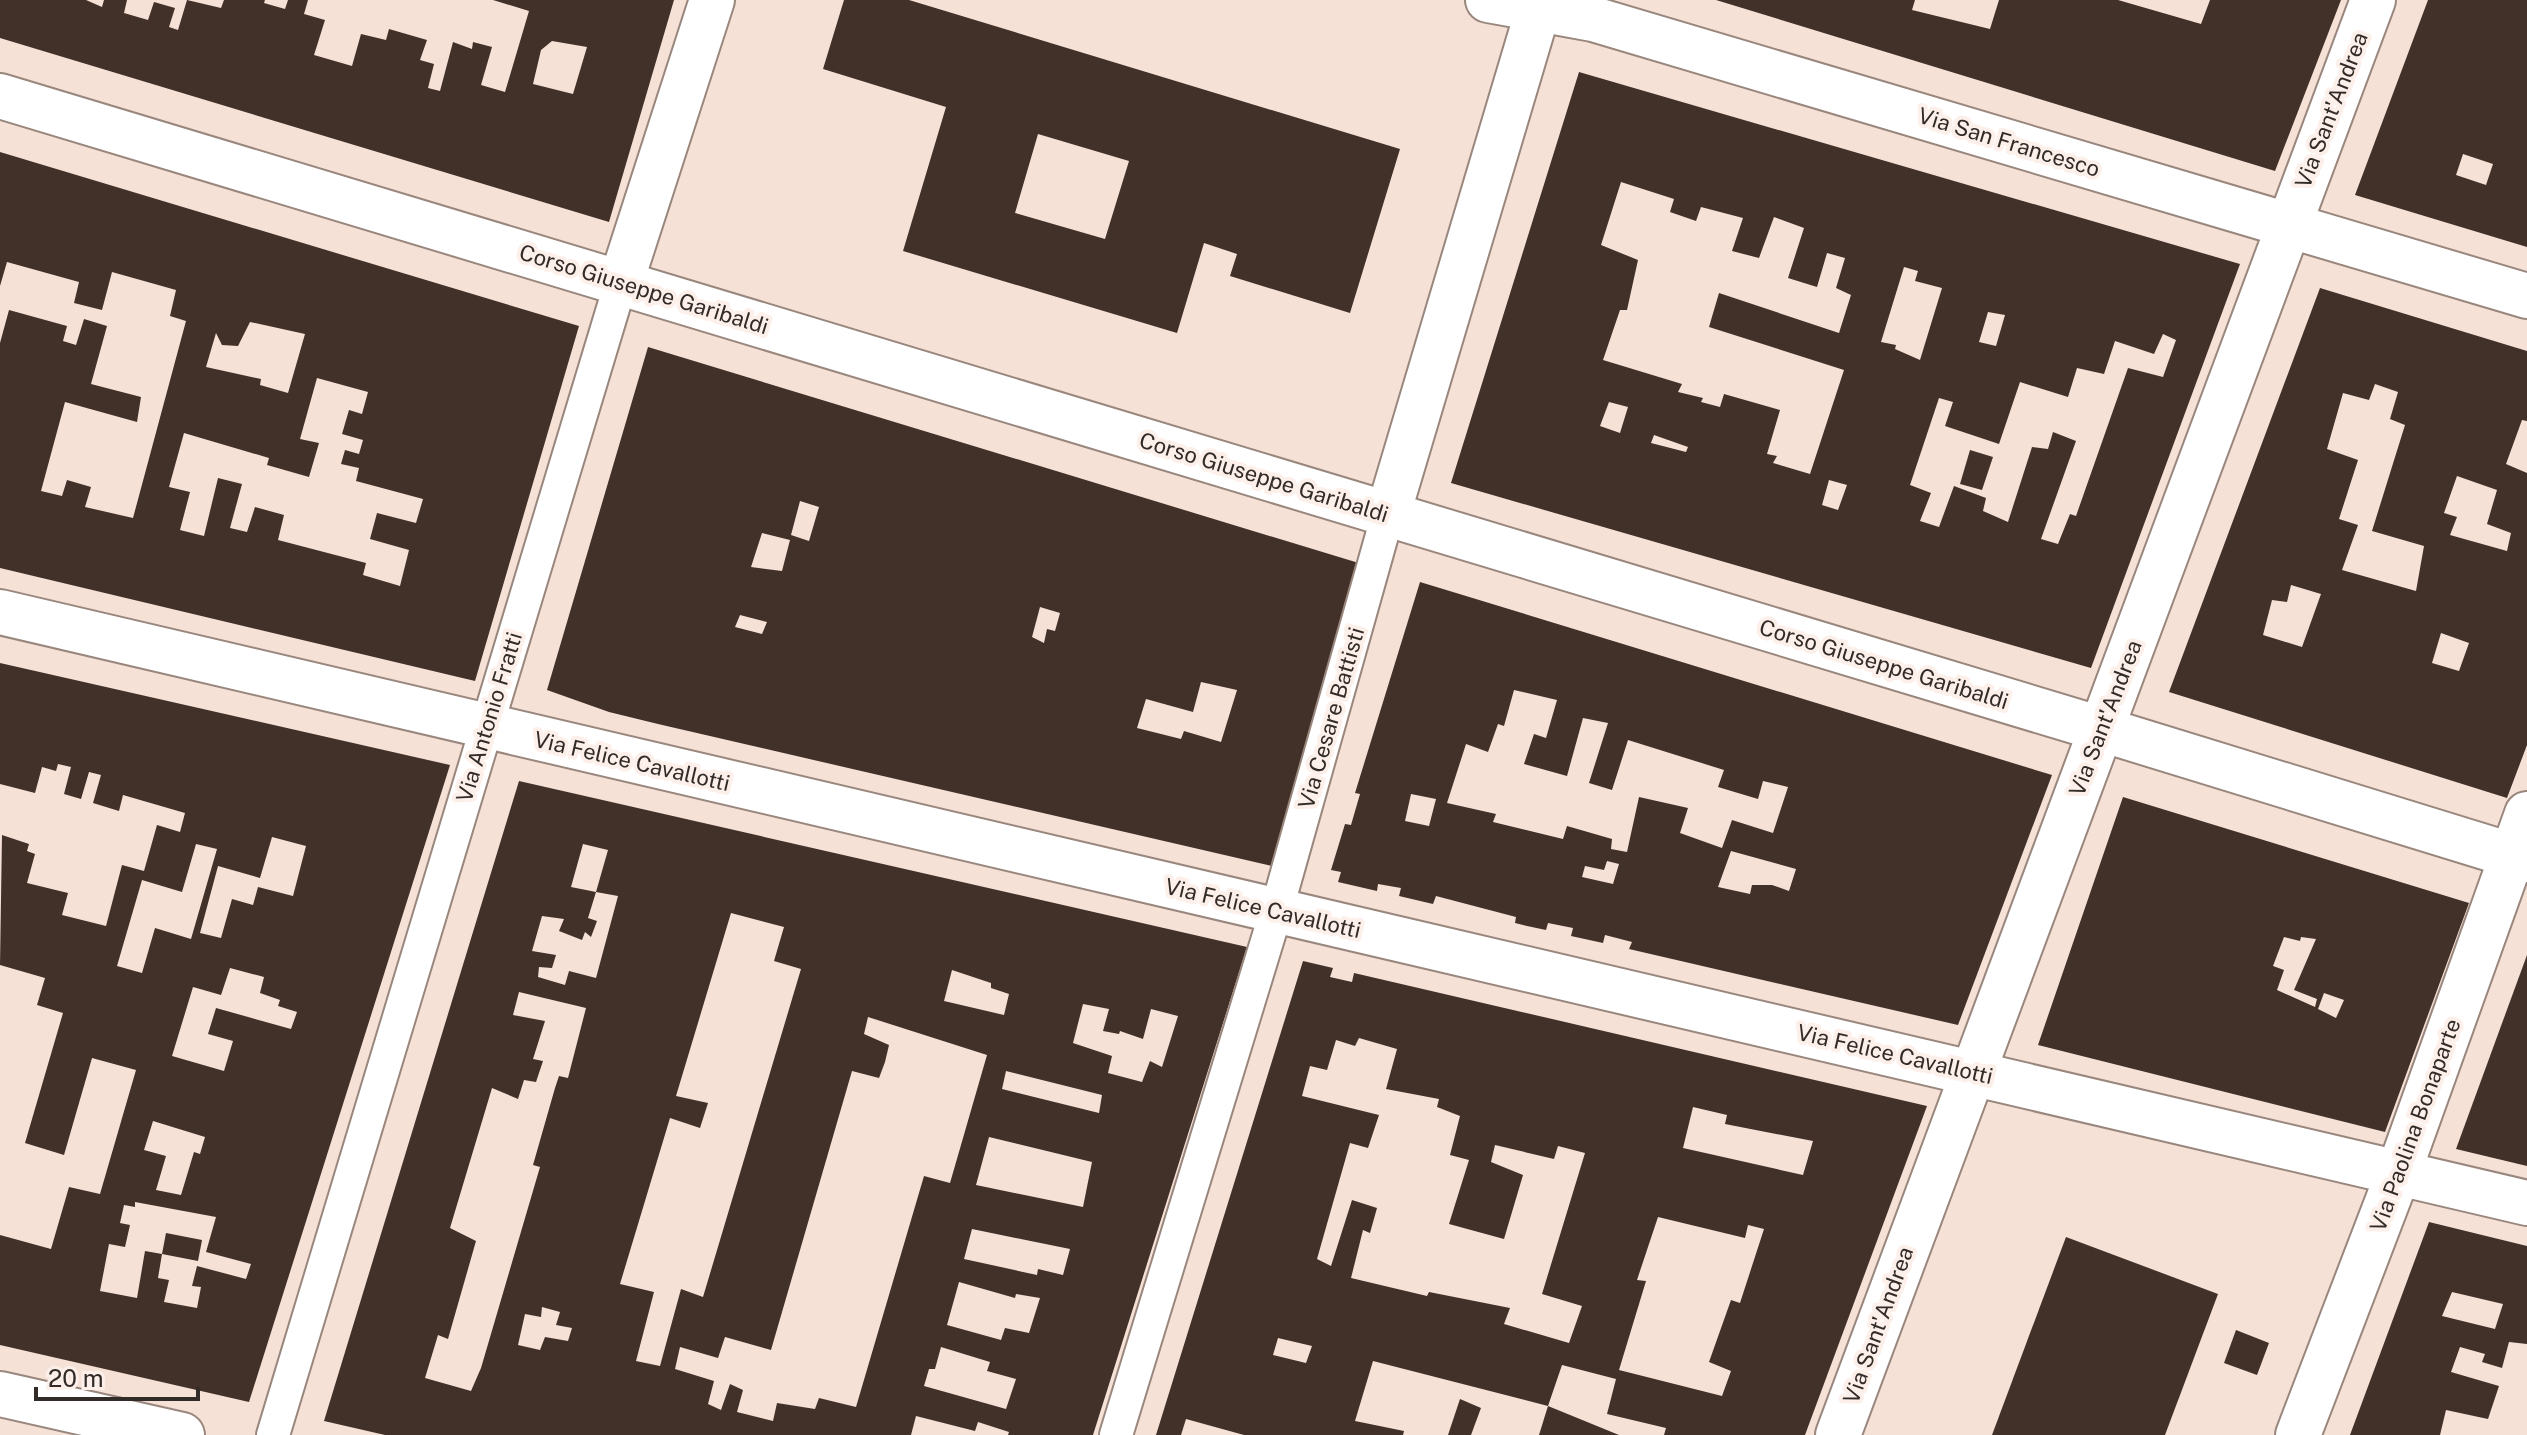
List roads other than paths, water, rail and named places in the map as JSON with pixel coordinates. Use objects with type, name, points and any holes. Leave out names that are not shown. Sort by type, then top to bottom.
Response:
[{"type":"street","name":"Via Antonio Fratti","points":[[273,1435],[621,282],[712,0]]},
{"type":"street","name":"Via San Francesco","points":[[1488,0],[1540,3],[2527,296]]},
{"type":"street","name":"Via Sant'Andrea","points":[[1838,1435],[2373,0]]},
{"type":"street","name":"Via Cesare Battisti","points":[[1116,1435],[1276,912],[1388,514],[1540,3]]},
{"type":"street","name":"Corso Giuseppe Garibaldi","points":[[0,96],[2101,729],[2519,858]]},
{"type":"street","name":"Via Felice Cavallotti","points":[[0,612],[2527,1203]]},
{"type":"street","name":"Via Paolina Bonaparte","points":[[2298,1435],[2519,858],[2527,814]]},
{"type":"street","points":[[0,1394],[182,1435]]}]
